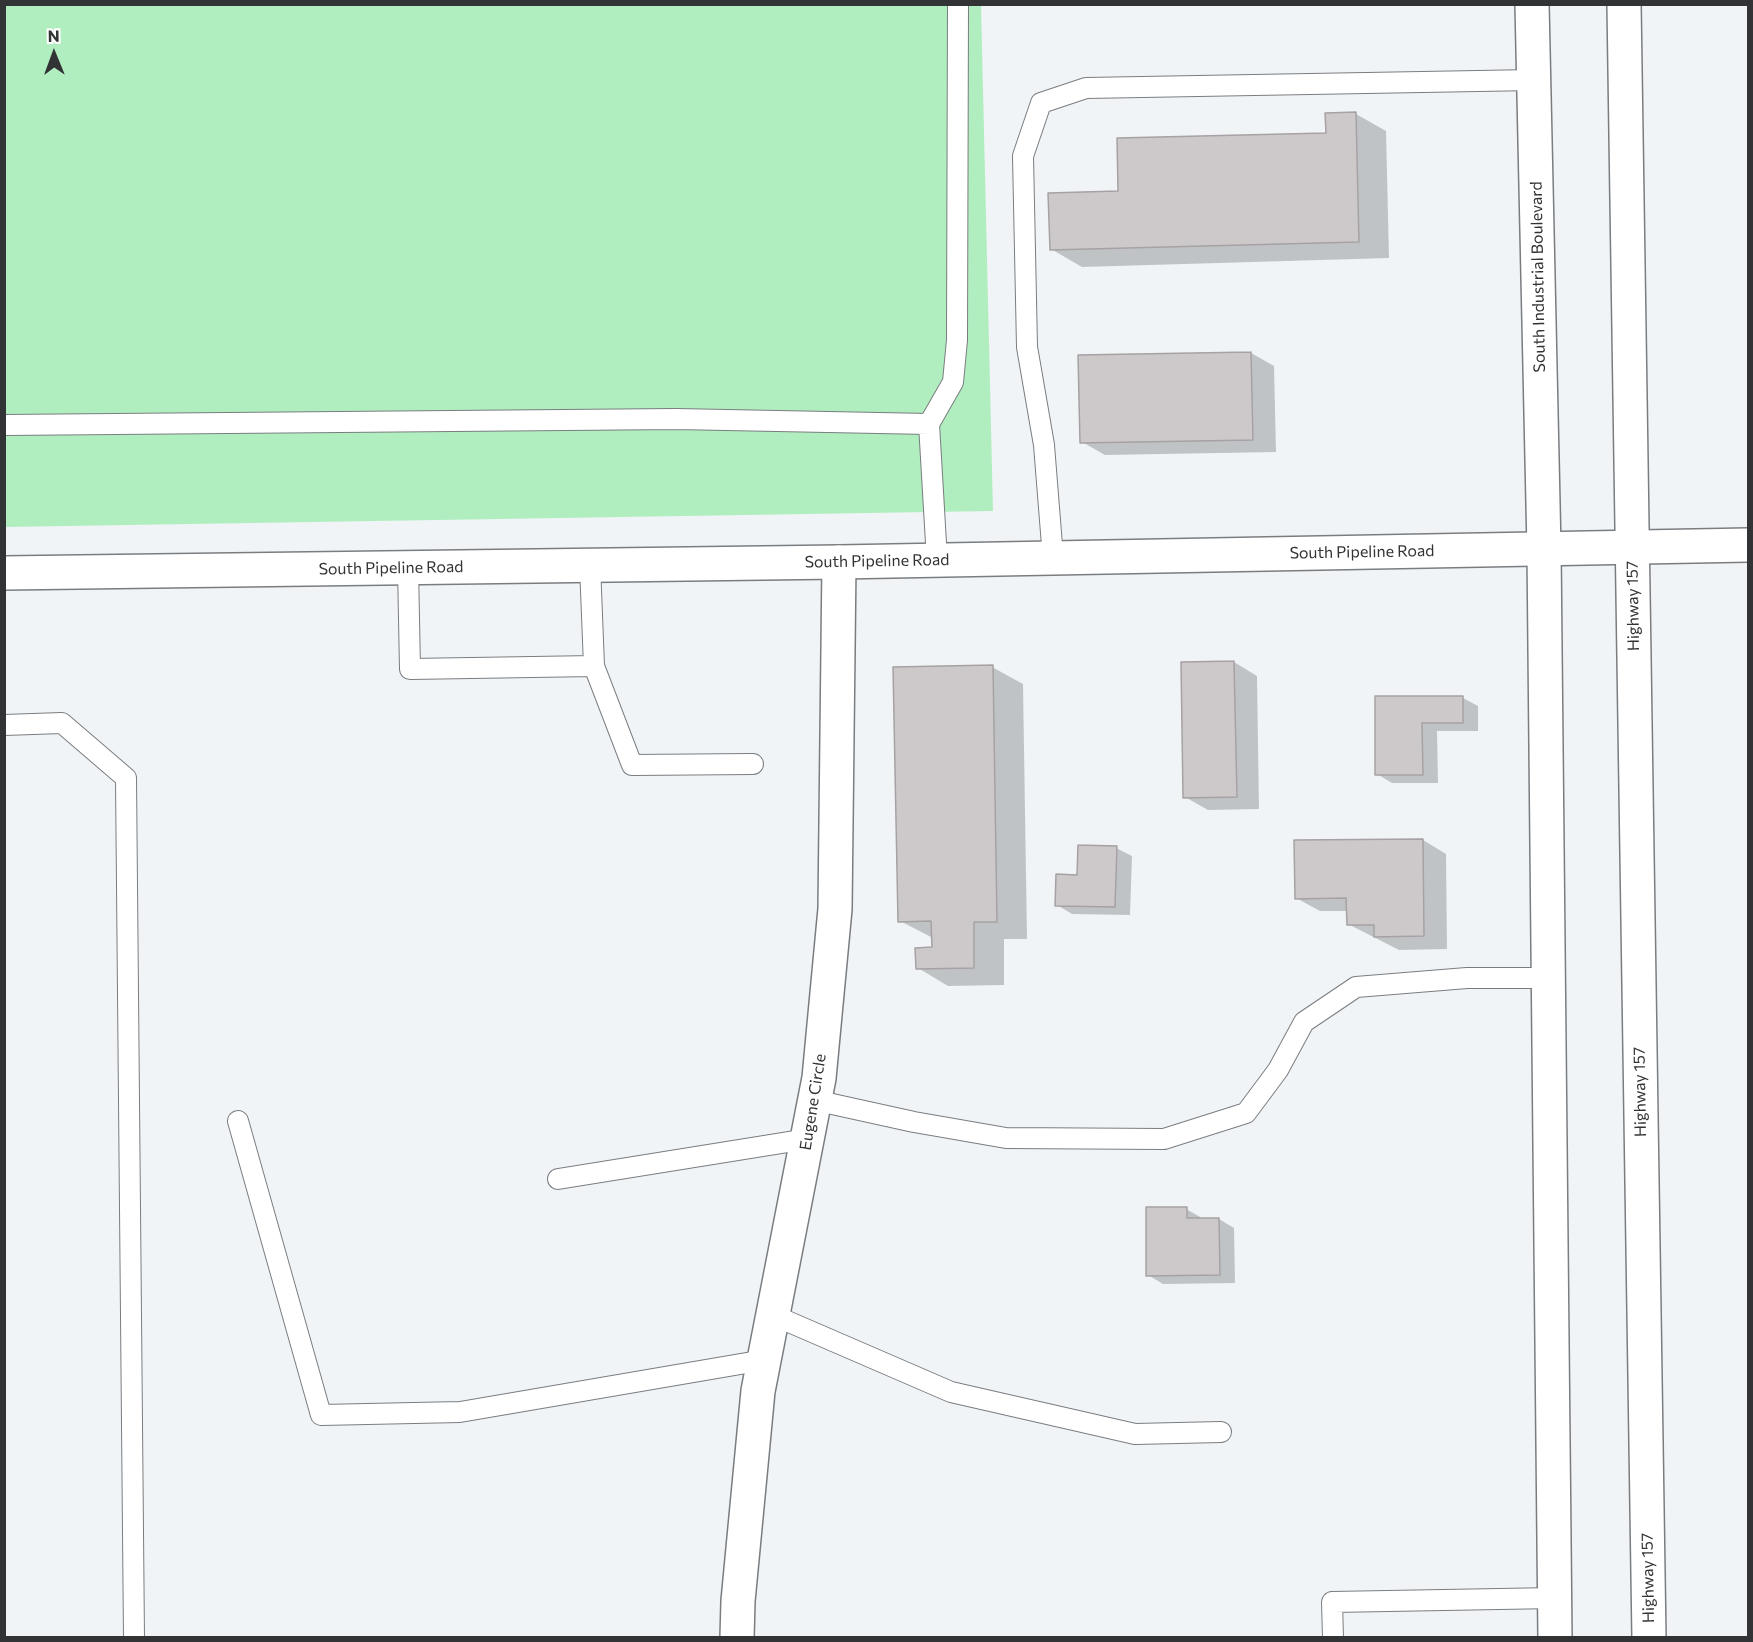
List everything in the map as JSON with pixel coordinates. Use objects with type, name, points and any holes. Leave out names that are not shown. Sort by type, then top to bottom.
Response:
[{"type":"main road","name":"South Industrial Boulevard","points":[[1532,4],[1544,549]]},
{"type":"main road","points":[[1623,4],[1632,547]]},
{"type":"main road","name":"South Pipeline Road","points":[[4,573],[839,562],[1749,544]]},
{"type":"main road","name":"Highway 157","points":[[1632,547],[1649,1638]]},
{"type":"main road","points":[[1544,549],[1555,1638]]},
{"type":"main road","name":"Eugene Circle","points":[[737,1638],[738,1601],[756,1402],[819,1078],[835,909],[839,562]]},
{"type":"lane","points":[[938,560],[929,424],[953,382],[957,340],[958,4]]},
{"type":"lane","points":[[1053,558],[1044,445],[1027,348],[1023,156],[1041,103],[1086,88],[1534,80]]},
{"type":"lane","points":[[4,425],[664,419],[929,424]]},
{"type":"lane","points":[[590,566],[594,666],[632,765],[753,764]]},
{"type":"lane","points":[[408,568],[410,669],[594,666]]},
{"type":"lane","points":[[4,726],[62,723],[126,778],[134,1638]]},
{"type":"lane","points":[[814,1100],[914,1122],[1006,1138],[1164,1139],[1246,1113],[1278,1070],[1304,1022],[1356,987],[1467,978],[1548,978]]},
{"type":"lane","points":[[238,1121],[321,1415],[460,1412],[764,1360]]},
{"type":"lane","points":[[558,1179],[807,1139]]},
{"type":"lane","points":[[772,1315],[951,1392],[1135,1434],[1221,1432]]},
{"type":"lane","points":[[1333,1638],[1332,1602],[1555,1598]]},
{"type":"green space","points":[[4,5],[981,5],[993,511],[5,527]]},
{"type":"building","points":[[1356,112],[1359,242],[1050,250],[1048,193],[1118,191],[1117,138],[1326,133],[1325,113]]},
{"type":"building","points":[[1251,352],[1253,440],[1080,443],[1078,355]]},
{"type":"building","points":[[1234,661],[1237,797],[1183,798],[1181,662]]},
{"type":"building","points":[[993,665],[997,922],[974,922],[974,968],[916,969],[915,948],[932,947],[931,921],[898,922],[893,667]]},
{"type":"building","points":[[1375,696],[1463,696],[1463,723],[1422,723],[1423,775],[1375,775]]},
{"type":"building","points":[[1423,839],[1424,936],[1374,937],[1374,925],[1347,925],[1346,898],[1295,899],[1294,840]]},
{"type":"building","points":[[1078,845],[1117,846],[1115,907],[1055,906],[1056,874],[1077,875]]},
{"type":"building","points":[[1146,1207],[1187,1207],[1187,1218],[1219,1218],[1220,1275],[1146,1276]]}]
